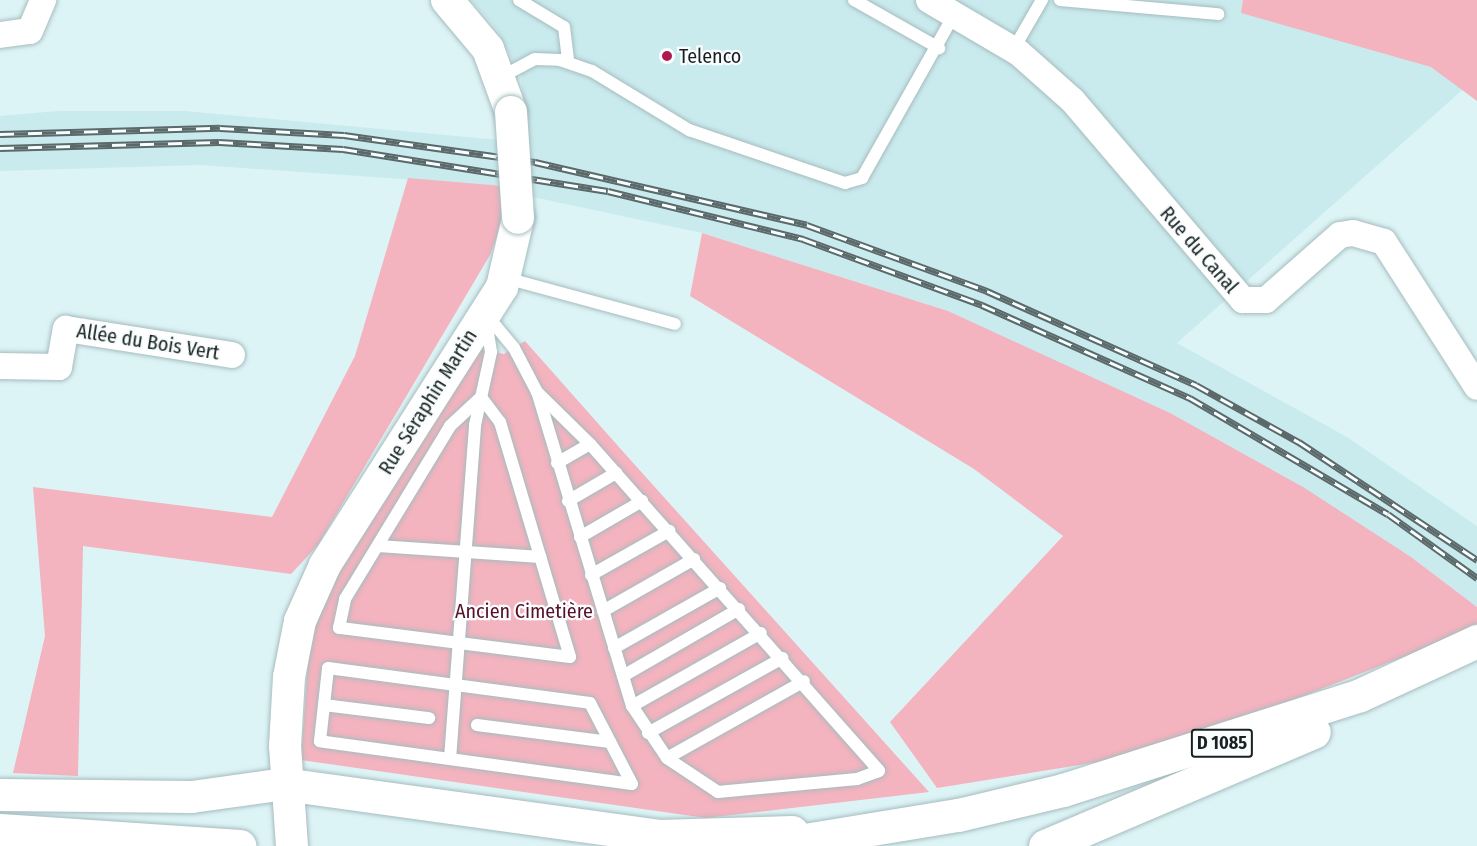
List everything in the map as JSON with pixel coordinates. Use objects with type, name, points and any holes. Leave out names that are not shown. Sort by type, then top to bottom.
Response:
[{"type":"main road","name":"D 1085","points":[[768,846],[958,815],[1213,746],[1360,695],[1477,641]]},
{"type":"main road","name":"D 1085","points":[[876,846],[1068,805],[1366,710],[1477,658]]},
{"type":"main road","points":[[1045,846],[1366,710]]},
{"type":"main road","points":[[286,798],[658,836],[770,834],[958,815]]},
{"type":"main road","points":[[0,830],[239,846]]},
{"type":"street","points":[[0,35],[30,31],[43,0]]},
{"type":"street","name":"Rue Séraphin Martin","points":[[292,846],[286,798],[289,677],[300,621],[325,565],[485,313],[504,278],[518,218],[511,112],[501,77],[488,49],[447,0]]},
{"type":"street","name":"Rue du Canal","points":[[929,0],[1013,50],[1073,101],[1243,300],[1266,300],[1340,235],[1370,236],[1384,242],[1477,387]]},
{"type":"street","name":"Allée du Bois Vert","points":[[0,366],[59,367],[66,329],[232,355]]},
{"type":"street","points":[[0,795],[286,798]]},
{"type":"lane","points":[[519,0],[564,27],[568,62]]},
{"type":"lane","points":[[854,0],[939,48]]},
{"type":"lane","points":[[1013,50],[1042,0]]},
{"type":"lane","points":[[1060,0],[1218,14]]},
{"type":"lane","points":[[501,77],[535,59],[568,62],[689,130],[845,183],[862,178],[939,48],[954,15]]},
{"type":"lane","points":[[504,278],[675,324]]},
{"type":"lane","points":[[485,313],[514,348],[537,393],[632,706],[648,733],[667,758],[718,792],[857,779],[879,771],[740,609],[590,444],[537,393]]},
{"type":"lane","points":[[450,759],[465,552],[481,397],[491,352],[485,313]]},
{"type":"lane","points":[[481,397],[500,422],[570,657],[458,646],[339,628],[345,599],[450,426],[481,397]]},
{"type":"lane","points":[[557,463],[590,444]]},
{"type":"lane","points":[[568,501],[616,473]]},
{"type":"lane","points":[[580,537],[642,501]]},
{"type":"lane","points":[[591,575],[669,531]]},
{"type":"lane","points":[[378,546],[541,558]]},
{"type":"lane","points":[[603,611],[694,559]]},
{"type":"lane","points":[[614,648],[720,588]]},
{"type":"lane","points":[[623,676],[740,609]]},
{"type":"lane","points":[[632,706],[761,633]]},
{"type":"lane","points":[[648,733],[783,658]]},
{"type":"lane","points":[[328,668],[456,681],[590,703],[632,784],[320,741],[324,705],[328,668]]},
{"type":"lane","points":[[667,758],[804,681]]},
{"type":"lane","points":[[324,705],[429,718]]},
{"type":"lane","points":[[477,725],[610,742]]},
{"type":"shaded area","points":[[471,0],[1477,0],[1477,77],[1177,343],[1347,437],[1477,526],[1477,607],[1411,557],[948,311],[702,233],[533,197],[521,76],[497,30]]},
{"type":"shaded area","points":[[57,111],[185,111],[500,140],[503,186],[200,165],[0,171],[0,116]]},
{"type":"green space","points":[[1243,0],[1477,0],[1477,101],[1431,67],[1241,13]]},
{"type":"green space","points":[[408,178],[503,186],[506,213],[490,255],[318,545],[291,574],[83,546],[78,776],[13,773],[45,636],[33,487],[272,517],[355,356]]},
{"type":"green space","points":[[702,233],[948,311],[1170,413],[1303,487],[1411,557],[1477,607],[1477,628],[1160,752],[937,788],[890,722],[1063,536],[974,469],[690,296]]},
{"type":"green space","name":"Ancien Cimetière","points":[[525,341],[929,792],[706,818],[301,760],[309,646],[328,587],[478,349],[504,354]]},
{"type":"railway","points":[[0,134],[220,128],[344,135],[535,162],[807,225],[987,291],[1196,385],[1299,442],[1477,560]]},
{"type":"railway","points":[[0,148],[219,142],[343,149],[608,191],[803,239],[982,305],[1190,398],[1388,514],[1477,578]]},
{"type":"place","name":"Telenco","points":[[667,56]]}]
